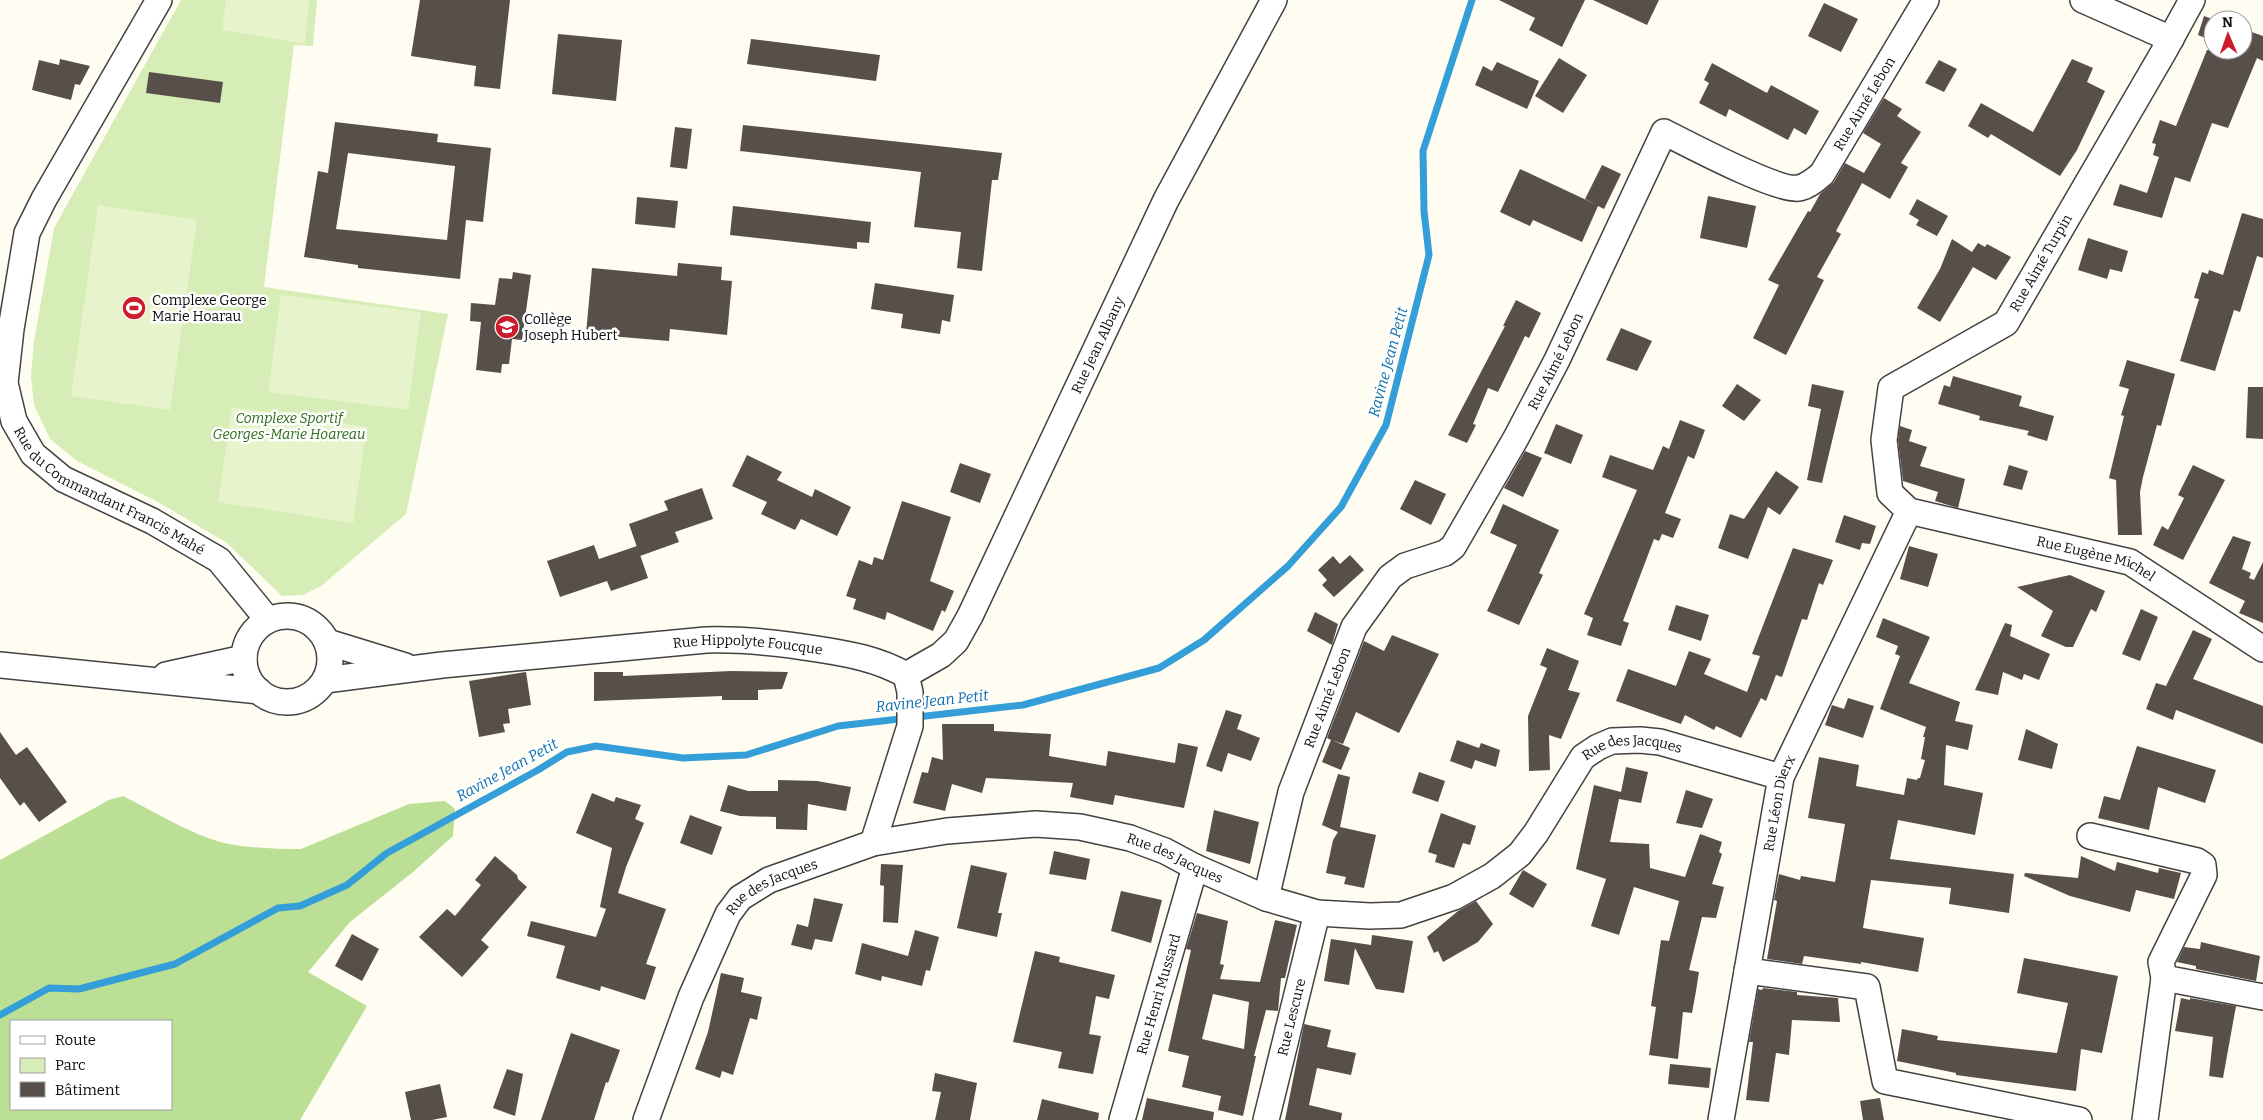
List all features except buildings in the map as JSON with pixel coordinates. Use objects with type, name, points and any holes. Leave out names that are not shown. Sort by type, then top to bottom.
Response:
[{"type":"street","name":"Rue du Commandant Francis Mahé","points":[[159,0],[44,199],[27,233],[11,329],[6,383],[14,421],[33,454],[63,479],[152,521],[219,560],[238,582],[260,627]]},
{"type":"street","name":"Rue Jean Albany","points":[[908,684],[956,642],[970,616],[1166,200],[1274,0]]},
{"type":"street","name":"Rue Aimé Lebon","points":[[1266,898],[1291,792],[1354,627],[1390,576],[1405,566],[1445,553],[1453,547],[1558,360],[1664,132],[1778,186],[1800,188],[1812,183],[1822,174],[1926,0]]},
{"type":"street","points":[[2083,0],[2171,40]]},
{"type":"street","name":"Rue Aimé Turpin","points":[[1909,510],[1890,493],[1884,440],[1891,388],[2006,323],[2171,40],[2192,0]]},
{"type":"street","name":"Rue Eugène Michel","points":[[1909,510],[2130,562],[2263,648]]},
{"type":"street","name":"Rue Léon Dierx","points":[[1721,1120],[1781,777],[1909,510]]},
{"type":"street","points":[[279,617],[300,618],[310,622],[320,631],[327,642],[330,668],[325,680],[306,698],[294,701],[281,701],[269,698],[251,682],[244,658],[246,646],[260,627],[279,617]]},
{"type":"street","name":"Rue Hippolyte Foucque","points":[[325,680],[412,668],[706,640],[744,639],[863,657],[908,684]]},
{"type":"street","name":"Rue Hippolyte Foucque","points":[[327,642],[412,668]]},
{"type":"street","points":[[149,679],[244,658]]},
{"type":"street","points":[[0,665],[259,691]]},
{"type":"street","points":[[873,843],[910,726],[908,684]]},
{"type":"street","name":"Rue des Jacques","points":[[646,1120],[691,997],[728,914],[740,898],[769,880],[873,843],[947,831],[991,827],[1036,824],[1080,827],[1130,838],[1166,851],[1195,867],[1266,898],[1317,913],[1370,916],[1401,914],[1454,897],[1484,880],[1520,854],[1531,840],[1583,757],[1598,747],[1612,741],[1640,740],[1660,742],[1781,777]]},
{"type":"street","points":[[2090,836],[2197,860],[2203,865],[2204,875],[2161,962],[2164,978],[2145,1120]]},
{"type":"street","name":"Rue Henri Mussard","points":[[1122,1120],[1195,867]]},
{"type":"street","name":"Rue Lescure","points":[[1266,1120],[1317,913]]},
{"type":"street","points":[[1747,970],[1867,987],[1885,1081],[2079,1120]]},
{"type":"street","points":[[2164,978],[2263,997]]},
{"type":"green space","name":"Complexe Sportif Georges-Marie Hoareau","points":[[181,0],[317,0],[313,46],[294,45],[264,287],[448,314],[406,514],[321,586],[303,595],[282,596],[227,543],[158,502],[77,461],[50,439],[34,405],[31,377],[34,342],[54,228]]},
{"type":"green space","points":[[226,0],[309,0],[305,44],[222,30]]},
{"type":"green space","name":"Complexe George Marie Hoarau","points":[[98,205],[197,220],[170,410],[71,396]]},
{"type":"green space","points":[[281,295],[421,312],[408,410],[268,392]]},
{"type":"green space","points":[[232,407],[367,427],[353,523],[218,502]]},
{"type":"green space","points":[[123,796],[186,829],[224,843],[282,849],[301,849],[409,804],[445,801],[455,809],[453,836],[413,872],[350,922],[308,972],[367,1006],[300,1120],[0,1120],[0,860],[109,800]]},
{"type":"waterway","name":"Ravine Jean Petit","points":[[0,1015],[49,988],[79,989],[175,964],[278,908],[300,906],[347,885],[387,853],[538,770],[567,752],[596,746],[683,758],[746,755],[838,726],[1023,705],[1159,668],[1204,640],[1288,566],[1341,507],[1386,425],[1429,255],[1424,211],[1423,151],[1472,0]]},
{"type":"place","name":"Complexe George Marie Hoarau","points":[[134,308]]},
{"type":"place","name":"Collège Joseph Hubert","points":[[507,327]]}]
